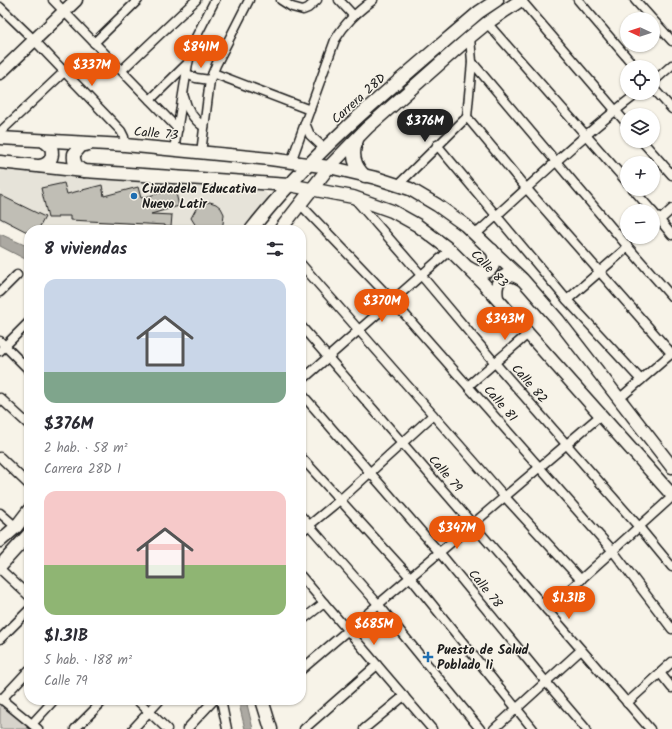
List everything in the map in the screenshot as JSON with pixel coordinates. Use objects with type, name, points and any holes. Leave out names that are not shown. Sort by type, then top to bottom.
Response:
[{"type":"main road","points":[[0,73],[76,0]]},
{"type":"main road","name":"Carrera 28D","points":[[255,225],[289,185],[351,124],[468,21],[497,0]]},
{"type":"main road","name":"Carrera 28D","points":[[284,225],[329,168],[367,128],[470,37],[487,23],[521,0]]},
{"type":"main road","points":[[361,135],[354,146],[354,159],[356,166],[365,176]]},
{"type":"main road","name":"Calle 73","points":[[0,138],[125,145],[201,153],[220,153],[309,165]]},
{"type":"main road","points":[[40,166],[49,162],[52,157],[51,147],[44,141]]},
{"type":"main road","points":[[84,171],[81,170],[76,164],[74,154],[81,146],[92,143]]},
{"type":"main road","points":[[0,162],[84,171],[289,185]]},
{"type":"main road","name":"Calle 83","points":[[309,165],[399,184],[454,216],[476,234],[522,279],[558,320],[672,467]]},
{"type":"main road","name":"Calle 83","points":[[289,185],[353,197],[396,213],[417,225],[450,250],[529,333],[672,496]]},
{"type":"main road","points":[[468,268],[478,272],[489,270],[493,266],[495,260],[495,255],[492,250]]},
{"type":"main road","points":[[497,298],[497,283],[502,277],[509,274],[522,279]]},
{"type":"main road","points":[[0,541],[16,527],[24,517]]},
{"type":"main road","points":[[0,566],[24,540]]},
{"type":"main road","points":[[265,705],[271,729]]},
{"type":"street","points":[[53,0],[178,129]]},
{"type":"street","points":[[94,43],[138,0]]},
{"type":"street","points":[[122,70],[196,0]]},
{"type":"street","points":[[174,150],[188,63],[196,37],[215,0]]},
{"type":"street","points":[[281,0],[286,5],[303,10],[308,8],[317,0]]},
{"type":"street","points":[[340,0],[353,15]]},
{"type":"street","points":[[292,162],[335,40],[353,15],[373,0]]},
{"type":"street","points":[[521,0],[620,116]]},
{"type":"street","points":[[578,0],[629,60]]},
{"type":"street","points":[[635,0],[646,12]]},
{"type":"street","points":[[201,153],[212,77],[216,65],[246,1]]},
{"type":"street","points":[[0,9],[34,40],[122,133],[125,139],[125,145]]},
{"type":"street","points":[[487,23],[620,174]]},
{"type":"street","points":[[660,27],[672,41]]},
{"type":"street","points":[[399,184],[467,117],[472,62],[470,37]]},
{"type":"street","points":[[472,62],[672,297]]},
{"type":"street","points":[[150,100],[188,63]]},
{"type":"street","points":[[660,76],[672,66]]},
{"type":"street","points":[[0,132],[64,72]]},
{"type":"street","points":[[187,74],[196,78],[212,77],[310,110]]},
{"type":"street","points":[[183,96],[191,114],[197,122],[204,127]]},
{"type":"street","points":[[660,96],[672,109]]},
{"type":"street","points":[[476,234],[586,135],[629,100]]},
{"type":"street","points":[[467,117],[526,188],[672,354],[619,400]]},
{"type":"street","points":[[305,123],[310,135],[325,149]]},
{"type":"street","points":[[437,145],[567,300],[641,380]]},
{"type":"street","points":[[648,148],[672,175]]},
{"type":"street","points":[[639,196],[647,204]]},
{"type":"street","name":"Calle 82","points":[[353,197],[672,567]]},
{"type":"street","name":"Calle 81","points":[[300,204],[392,300],[613,551],[672,629]]},
{"type":"street","points":[[672,209],[660,220],[672,234]]},
{"type":"street","points":[[567,300],[628,247]]},
{"type":"street","points":[[306,377],[450,250]]},
{"type":"street","points":[[306,270],[433,415],[581,580]]},
{"type":"street","points":[[0,292],[17,275]]},
{"type":"street","points":[[24,326],[2,346],[24,366]]},
{"type":"street","name":"Calle 79","points":[[306,332],[650,729]]},
{"type":"street","points":[[468,386],[529,333]]},
{"type":"street","points":[[0,398],[24,420]]},
{"type":"street","name":"Calle 78","points":[[306,399],[439,552],[586,729]]},
{"type":"street","points":[[306,528],[340,500],[433,415]]},
{"type":"street","points":[[306,666],[600,415]]},
{"type":"street","points":[[0,457],[24,480]]},
{"type":"street","points":[[306,463],[410,577],[533,729]]},
{"type":"street","points":[[547,610],[672,496]]},
{"type":"street","points":[[0,513],[16,527]]},
{"type":"street","points":[[306,522],[378,604],[480,729]]},
{"type":"street","points":[[0,569],[24,591]]},
{"type":"street","points":[[306,582],[432,729]]},
{"type":"street","points":[[306,617],[324,603]]},
{"type":"street","points":[[0,639],[24,615]]},
{"type":"street","points":[[494,729],[581,650]]},
{"type":"street","points":[[627,703],[672,662]]},
{"type":"street","points":[[304,729],[377,665]]},
{"type":"street","points":[[660,673],[672,688]]},
{"type":"street","points":[[24,675],[1,699],[35,726],[50,705]]},
{"type":"street","points":[[367,728],[404,696]]},
{"type":"street","points":[[75,729],[99,705]]},
{"type":"street","points":[[142,705],[167,729]]},
{"type":"street","points":[[133,729],[155,705]]},
{"type":"street","points":[[187,729],[209,705]]},
{"type":"street","points":[[222,705],[227,729]]},
{"type":"shaded area","name":"Ciudadela Educativa Nuevo Latir","points":[[0,162],[258,186],[267,194],[269,203],[254,225],[24,225],[24,231],[0,220]]},
{"type":"shaded area","points":[[0,234],[24,245],[24,258],[0,246]]},
{"type":"shaded area","points":[[0,698],[38,729],[0,729]]},
{"type":"shaded area","points":[[239,705],[247,705],[253,729],[245,729]]},
{"type":"building","points":[[64,183],[67,194],[102,185],[104,196],[138,187],[141,198],[175,189],[179,206],[151,214],[172,215],[171,225],[70,220],[70,216],[48,218],[41,188]]},
{"type":"building","points":[[0,195],[45,217],[41,225],[24,225],[24,230],[0,218]]},
{"type":"building","points":[[210,202],[221,208],[224,214],[222,225],[196,225],[191,218],[197,207],[203,203]]},
{"type":"place","name":"Ciudadela Educativa Nuevo Latir","points":[[134,196]]},
{"type":"place","name":"Puesto de Salud Poblado Ii","points":[[428,657]]}]
